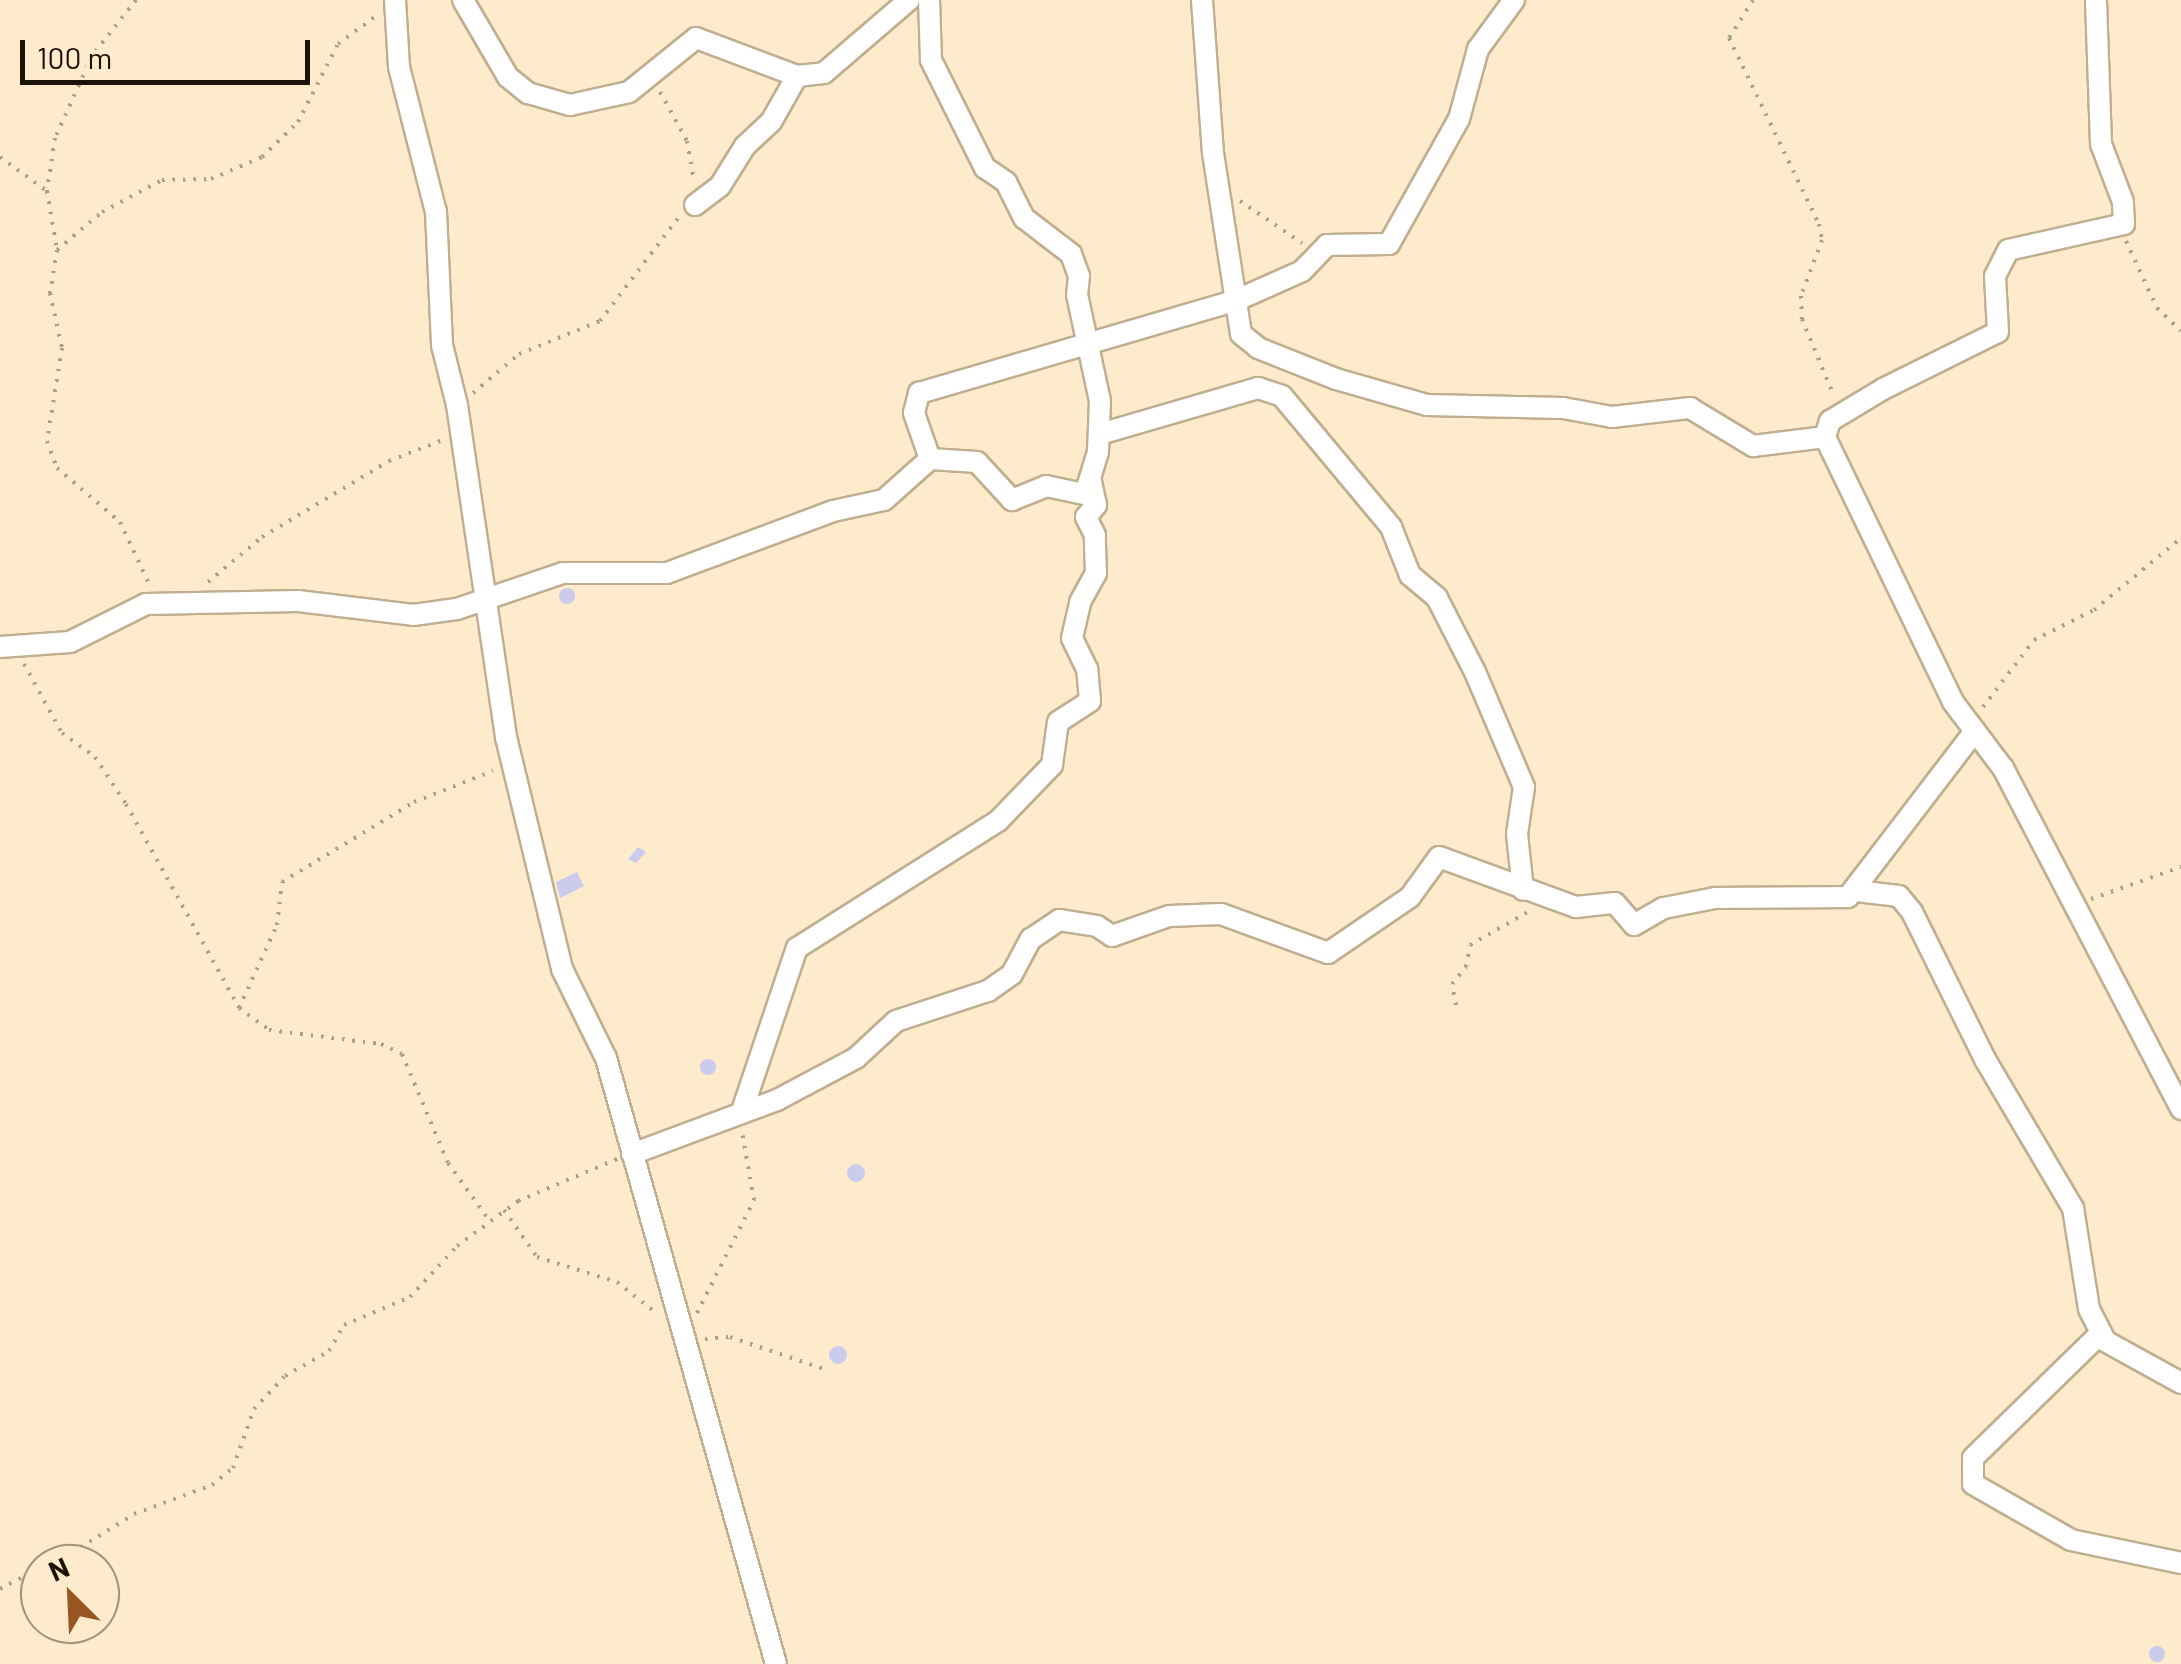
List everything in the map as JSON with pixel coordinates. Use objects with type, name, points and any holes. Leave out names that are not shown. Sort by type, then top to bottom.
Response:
[{"type":"street","points":[[463,0],[508,76],[548,102],[594,105],[650,76],[703,38],[796,76],[838,66],[909,0]]},
{"type":"street","points":[[7,647],[70,642],[140,605],[319,602],[413,615],[457,609],[563,573],[690,567],[818,516],[884,500],[930,458],[978,462],[1012,500],[1046,486],[1084,494],[1091,481],[1100,434],[1100,401],[1085,341],[1071,254],[1024,218],[1006,182],[990,175],[931,60],[930,0]]},
{"type":"street","points":[[1202,0],[1231,301],[1241,334],[1258,348],[1427,406],[1632,417],[1690,408],[1753,446],[1824,437]]},
{"type":"street","points":[[930,458],[912,401],[919,393],[1074,350],[1085,341],[1123,330],[1139,333],[1231,301],[1302,271],[1326,245],[1392,242],[1460,119],[1478,49],[1514,0]]},
{"type":"street","points":[[2096,0],[2102,144],[2126,213],[2116,230],[2008,250],[1995,276],[1998,332],[1830,421],[1824,437],[1973,728],[2003,768],[2181,1109]]},
{"type":"street","points":[[388,2],[398,67],[436,212],[437,310],[457,405],[512,763],[562,969],[606,1058],[776,1664]]},
{"type":"street","points":[[695,205],[720,186],[745,146],[771,122],[796,76]]},
{"type":"street","points":[[1100,434],[1258,388],[1282,396],[1402,544],[1410,574],[1437,598],[1475,672],[1524,787],[1517,834],[1523,890]]},
{"type":"street","points":[[742,1112],[797,948],[998,820],[1052,765],[1058,722],[1090,701],[1087,670],[1072,638],[1080,602],[1096,573],[1097,545],[1086,517],[1096,505],[1091,481]]},
{"type":"street","points":[[1858,891],[1973,728]]},
{"type":"street","points":[[632,1154],[742,1112],[856,1058],[896,1021],[1005,981],[1023,949],[1054,922],[1097,926],[1112,936],[1168,916],[1221,914],[1328,953],[1410,897],[1439,857],[1576,907],[1614,903],[1634,925],[1664,908],[1715,898],[1839,899],[1858,891],[1898,896],[1912,912],[1986,1061],[2072,1208],[2089,1308],[2101,1333],[2121,1356],[2181,1383]]},
{"type":"street","points":[[2101,1333],[1973,1458],[1973,1484],[2071,1540],[2181,1562]]},
{"type":"path","points":[[136,0],[92,56],[63,110],[48,191],[56,250],[50,293],[62,348],[50,454],[120,522],[158,603]]},
{"type":"path","points":[[1753,0],[1729,38],[1819,224],[1822,240],[1800,296],[1802,319],[1841,415]]},
{"type":"path","points":[[56,250],[102,212],[162,180],[212,179],[262,157],[298,122],[338,44],[371,23],[388,2]]},
{"type":"path","points":[[457,405],[519,354],[600,322],[656,240],[695,205],[687,141],[650,76]]},
{"type":"path","points":[[0,158],[48,191]]},
{"type":"path","points":[[1218,191],[1249,204],[1298,242],[1326,245]]},
{"type":"path","points":[[2116,230],[2137,259],[2156,308],[2181,332]]},
{"type":"path","points":[[181,604],[262,537],[389,461],[461,432]]},
{"type":"path","points":[[1973,728],[2034,640],[2094,610],[2181,538]]},
{"type":"path","points":[[7,647],[62,733],[95,757],[126,804],[239,1008],[269,1030],[382,1044],[402,1054],[448,1163],[489,1220]]},
{"type":"path","points":[[239,1008],[277,925],[282,882],[414,802],[512,763]]},
{"type":"path","points":[[2072,906],[2181,868]]},
{"type":"path","points":[[1456,1005],[1452,984],[1466,967],[1470,945],[1516,924],[1544,894]]},
{"type":"path","points":[[686,1343],[754,1200],[742,1112]]},
{"type":"path","points":[[86,1544],[134,1514],[212,1485],[232,1468],[254,1408],[285,1376],[324,1356],[349,1322],[410,1297],[489,1220],[562,1177],[632,1154]]},
{"type":"path","points":[[504,1210],[537,1257],[617,1282],[657,1313]]},
{"type":"path","points":[[686,1343],[722,1336],[824,1369]]},
{"type":"building","points":[[567,588],[575,596],[567,604],[559,596]]},
{"type":"building","points":[[638,847],[646,852],[636,863],[628,859]]},
{"type":"building","points":[[577,872],[584,886],[560,898],[556,882]]},
{"type":"building","points":[[708,1059],[716,1067],[708,1075],[700,1067]]},
{"type":"building","points":[[856,1164],[865,1173],[856,1182],[847,1173]]},
{"type":"building","points":[[838,1346],[847,1355],[838,1364],[829,1355]]},
{"type":"building","points":[[2157,1646],[2165,1654],[2157,1662],[2149,1654]]}]
